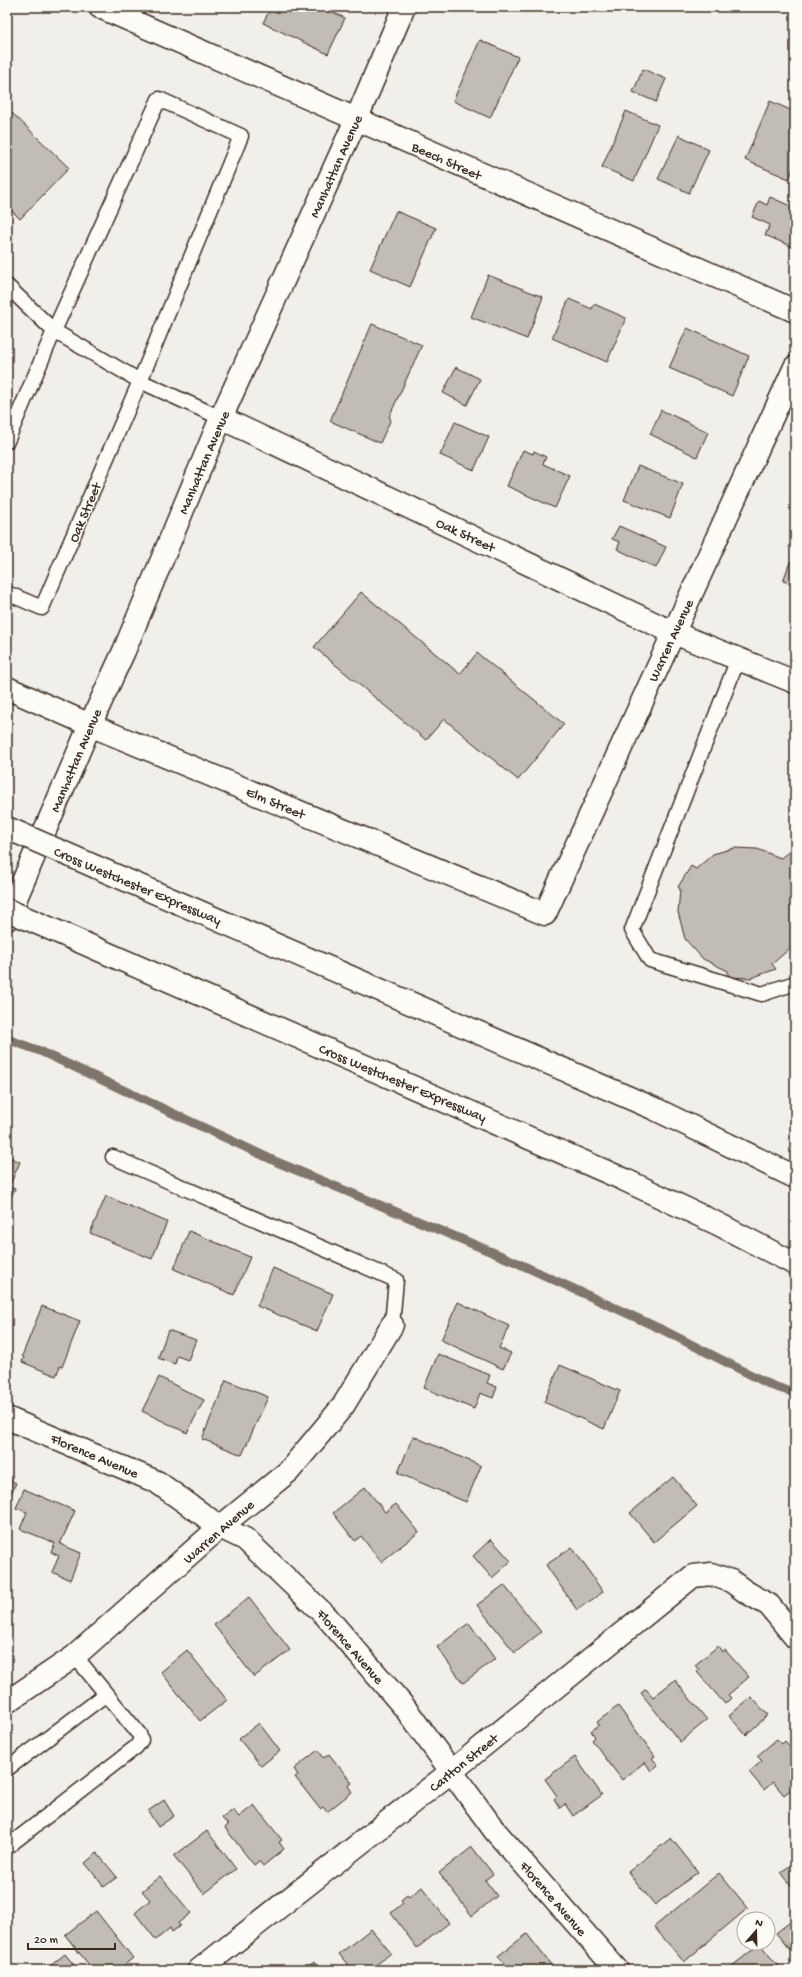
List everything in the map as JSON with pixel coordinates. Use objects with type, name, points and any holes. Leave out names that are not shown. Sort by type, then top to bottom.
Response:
[{"type":"main road","name":"Beech Street","points":[[100,7],[795,311]]},
{"type":"main road","name":"Manhattan Avenue","points":[[7,919],[90,725],[124,651],[221,418],[356,120],[404,7]]},
{"type":"main road","name":"Warren Avenue","points":[[545,914],[795,367]]},
{"type":"main road","name":"Oak Street","points":[[221,418],[674,633],[795,682]]},
{"type":"main road","name":"Elm Street","points":[[7,688],[90,725],[545,914]]},
{"type":"main road","name":"Cross Westchester Expressway","points":[[7,828],[655,1109],[795,1178]]},
{"type":"main road","name":"Cross Westchester Expressway","points":[[7,910],[623,1179],[718,1224],[795,1264]]},
{"type":"main road","name":"Warren Avenue","points":[[7,1702],[75,1656],[220,1527],[289,1471],[343,1406],[392,1325]]},
{"type":"main road","name":"Florence Avenue","points":[[7,1418],[157,1482],[220,1527],[245,1540],[326,1616],[405,1708],[495,1831],[617,1970]]},
{"type":"main road","name":"Carlton Street","points":[[199,1970],[452,1771],[694,1576],[711,1574],[731,1581],[746,1592],[769,1605],[795,1638]]},
{"type":"lane","points":[[7,441],[54,331],[159,99],[241,136],[140,381]]},
{"type":"lane","name":"Oak Street","points":[[7,286],[54,331],[140,381],[221,418]]},
{"type":"lane","name":"Oak Street","points":[[7,593],[42,608],[140,381]]},
{"type":"lane","points":[[738,659],[632,930],[650,960],[762,994],[795,983]]},
{"type":"lane","points":[[113,1156],[396,1280],[392,1325]]},
{"type":"lane","points":[[7,1847],[136,1747],[141,1740],[139,1734],[105,1695],[75,1656]]},
{"type":"lane","points":[[7,1769],[105,1695]]},
{"type":"building","points":[[271,7],[321,7],[345,18],[328,54],[263,23]]},
{"type":"building","points":[[480,40],[518,57],[490,118],[453,101]]},
{"type":"building","points":[[643,69],[666,79],[656,102],[633,92]]},
{"type":"building","points":[[770,101],[795,112],[795,164],[789,179],[745,160]]},
{"type":"building","points":[[7,108],[69,168],[20,219],[7,206]]},
{"type":"building","points":[[626,111],[658,125],[634,181],[602,167]]},
{"type":"building","points":[[679,135],[709,150],[689,193],[658,179]]},
{"type":"building","points":[[770,197],[795,208],[795,248],[765,235],[770,225],[752,217],[759,201],[767,205]]},
{"type":"building","points":[[396,211],[436,228],[410,287],[370,269]]},
{"type":"building","points":[[488,275],[543,297],[527,339],[471,317]]},
{"type":"building","points":[[569,299],[592,309],[594,304],[626,318],[607,362],[552,338]]},
{"type":"building","points":[[372,324],[422,345],[389,417],[391,419],[380,443],[330,421]]},
{"type":"building","points":[[687,328],[749,356],[732,396],[669,368]]},
{"type":"building","points":[[456,367],[480,379],[467,405],[443,393]]},
{"type":"building","points":[[661,410],[708,432],[697,457],[650,434]]},
{"type":"building","points":[[455,422],[489,437],[474,470],[440,455]]},
{"type":"building","points":[[523,450],[533,454],[534,451],[546,457],[543,464],[570,476],[555,508],[507,486]]},
{"type":"building","points":[[638,466],[683,484],[670,518],[624,500]]},
{"type":"building","points":[[619,526],[666,547],[656,568],[617,549],[620,542],[612,539]]},
{"type":"building","points":[[790,562],[795,564],[795,585],[783,581]]},
{"type":"building","points":[[361,592],[460,674],[477,653],[564,724],[518,780],[444,719],[426,740],[314,647]]},
{"type":"building","points":[[795,807],[795,846],[791,829]]},
{"type":"building","points":[[795,846],[795,944],[772,964],[776,969],[751,978],[728,977],[728,971],[703,959],[685,939],[678,912],[680,889],[678,887],[691,866],[696,869],[713,854],[734,848],[757,849],[781,858]]},
{"type":"building","points":[[7,1156],[20,1162],[9,1187],[15,1189],[10,1199],[7,1197]]},
{"type":"building","points":[[106,1196],[167,1222],[152,1259],[90,1233]]},
{"type":"building","points":[[189,1231],[250,1257],[234,1295],[174,1269]]},
{"type":"building","points":[[273,1268],[333,1294],[317,1331],[257,1306]]},
{"type":"building","points":[[458,1302],[509,1326],[499,1348],[511,1353],[503,1369],[441,1340]]},
{"type":"building","points":[[42,1306],[80,1321],[62,1367],[60,1366],[56,1376],[22,1362],[24,1357],[22,1356]]},
{"type":"building","points":[[168,1330],[196,1340],[188,1360],[177,1356],[175,1364],[158,1358]]},
{"type":"building","points":[[438,1354],[490,1375],[487,1383],[497,1387],[493,1398],[480,1393],[474,1409],[424,1388]]},
{"type":"building","points":[[560,1365],[620,1391],[604,1429],[544,1402]]},
{"type":"building","points":[[159,1377],[204,1400],[187,1433],[142,1411]]},
{"type":"building","points":[[226,1380],[268,1397],[242,1455],[202,1439]]},
{"type":"building","points":[[413,1436],[481,1466],[466,1502],[398,1473]]},
{"type":"building","points":[[673,1477],[697,1506],[654,1542],[630,1513]]},
{"type":"building","points":[[7,1479],[16,1483],[7,1503]]},
{"type":"building","points":[[365,1487],[385,1512],[396,1504],[419,1532],[381,1562],[361,1536],[355,1541],[333,1513]]},
{"type":"building","points":[[24,1489],[75,1511],[60,1544],[81,1553],[70,1580],[52,1572],[59,1556],[51,1552],[55,1543],[20,1529],[27,1512],[16,1508]]},
{"type":"building","points":[[491,1539],[511,1561],[492,1578],[473,1556]]},
{"type":"building","points":[[572,1547],[603,1592],[577,1610],[546,1565]]},
{"type":"building","points":[[504,1585],[541,1632],[515,1653],[477,1605]]},
{"type":"building","points":[[249,1597],[290,1650],[254,1677],[214,1625]]},
{"type":"building","points":[[469,1623],[495,1659],[463,1683],[437,1647]]},
{"type":"building","points":[[718,1646],[722,1652],[725,1650],[749,1677],[728,1695],[731,1698],[725,1704],[697,1672],[699,1670],[695,1665]]},
{"type":"building","points":[[187,1650],[227,1700],[200,1721],[161,1672]]},
{"type":"building","points":[[675,1680],[707,1720],[680,1742],[641,1693],[646,1689],[653,1697]]},
{"type":"building","points":[[751,1697],[768,1715],[746,1735],[729,1716]]},
{"type":"building","points":[[618,1706],[655,1756],[652,1758],[658,1765],[651,1771],[645,1762],[622,1780],[592,1740],[595,1737],[591,1731],[599,1725],[597,1722]]},
{"type":"building","points":[[259,1723],[280,1751],[261,1766],[239,1739]]},
{"type":"building","points":[[777,1739],[782,1744],[785,1741],[795,1752],[795,1786],[784,1795],[773,1782],[764,1790],[749,1772],[762,1761],[757,1756]]},
{"type":"building","points":[[318,1750],[324,1758],[329,1754],[352,1783],[348,1786],[352,1792],[327,1812],[323,1807],[320,1809],[295,1777],[298,1775],[294,1769]]},
{"type":"building","points":[[575,1757],[602,1795],[573,1816],[565,1804],[560,1808],[554,1799],[557,1796],[545,1779]]},
{"type":"building","points":[[164,1800],[174,1816],[158,1827],[148,1811]]},
{"type":"building","points":[[254,1805],[282,1840],[279,1842],[284,1849],[263,1866],[259,1861],[254,1865],[225,1828],[228,1825],[222,1818],[233,1810],[239,1817]]},
{"type":"building","points":[[207,1831],[236,1869],[204,1894],[174,1856]]},
{"type":"building","points":[[671,1838],[698,1872],[655,1905],[628,1872]]},
{"type":"building","points":[[472,1847],[493,1874],[485,1880],[497,1896],[472,1916],[439,1873]]},
{"type":"building","points":[[97,1853],[117,1877],[104,1887],[85,1863]]},
{"type":"building","points":[[795,1862],[795,1885],[792,1887],[781,1872]]},
{"type":"building","points":[[719,1873],[748,1908],[744,1911],[736,1911],[736,1918],[684,1962],[654,1927]]},
{"type":"building","points":[[160,1876],[191,1913],[178,1923],[180,1926],[172,1932],[170,1928],[156,1940],[135,1913],[150,1900],[142,1891]]},
{"type":"building","points":[[422,1887],[449,1923],[417,1948],[391,1913],[403,1903],[401,1900],[407,1895],[409,1897]]},
{"type":"building","points":[[96,1911],[133,1958],[118,1970],[93,1970],[65,1935]]},
{"type":"building","points":[[795,1918],[795,1944],[789,1949],[776,1933]]},
{"type":"building","points":[[371,1929],[391,1953],[370,1970],[352,1970],[339,1954]]},
{"type":"building","points":[[527,1934],[555,1970],[508,1970],[504,1966],[505,1965],[498,1956]]},
{"type":"building","points":[[751,1951],[766,1951],[781,1970],[727,1970]]},
{"type":"building","points":[[65,1954],[78,1970],[45,1970]]},
{"type":"building","points":[[314,1962],[320,1970],[304,1970]]},
{"type":"waterway","points":[[7,1039],[40,1051],[277,1162],[511,1260],[663,1330],[773,1386],[795,1393]]}]
